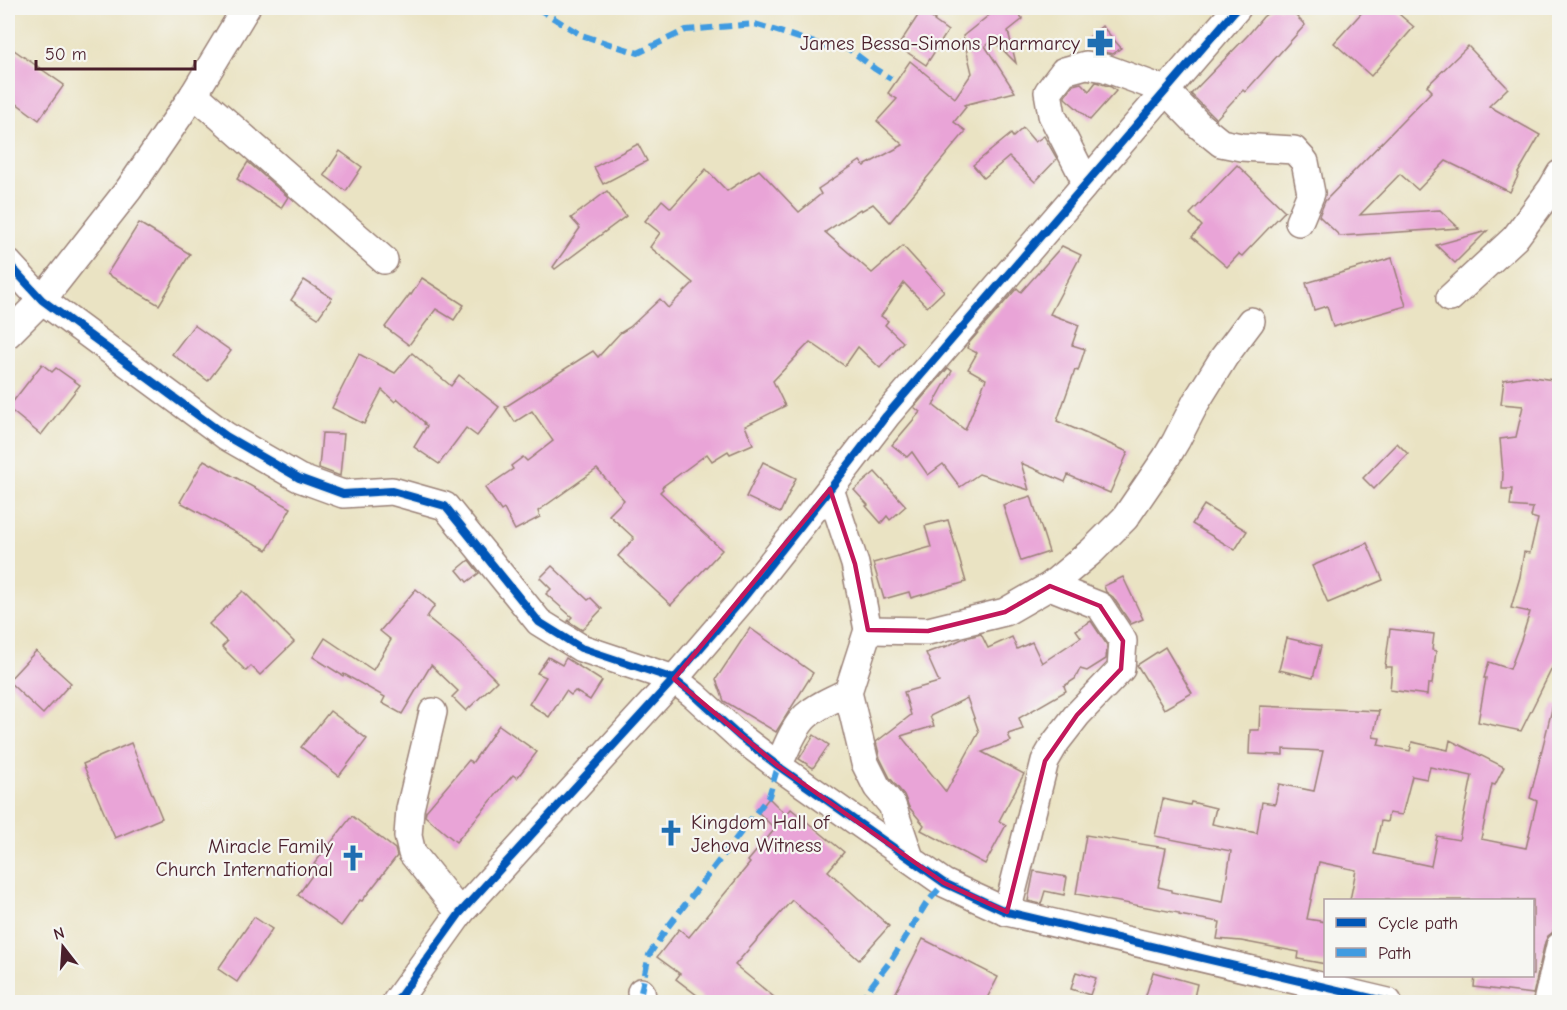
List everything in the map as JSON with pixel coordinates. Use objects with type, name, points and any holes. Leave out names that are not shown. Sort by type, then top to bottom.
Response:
[{"type":"street","points":[[8,334],[42,300],[129,189],[194,94],[246,8]]},
{"type":"street","points":[[396,1002],[460,913],[674,679],[741,600],[886,416],[1237,8]]},
{"type":"street","points":[[1086,182],[1052,115],[1048,92],[1064,71],[1086,66],[1105,68],[1165,90],[1200,126],[1221,143],[1241,147],[1294,150],[1305,162],[1311,193],[1299,222]]},
{"type":"street","points":[[194,94],[384,260]]},
{"type":"street","points":[[1450,298],[1515,238],[1560,174]]},
{"type":"street","points":[[8,263],[42,300],[226,436],[299,478],[343,494],[392,491],[445,506],[539,622],[581,648],[674,679],[694,694],[740,737],[778,766],[944,884],[1007,912],[1388,1002]]},
{"type":"street","points":[[868,630],[928,632],[1005,612],[1050,586],[1092,551],[1125,518],[1171,450],[1196,402],[1224,357],[1251,321]]},
{"type":"street","points":[[830,489],[855,564],[868,630],[848,692],[865,763],[877,787],[892,805],[910,858]]},
{"type":"street","points":[[1007,912],[1045,761],[1056,742],[1077,715],[1121,669],[1123,641],[1100,606],[1050,586]]},
{"type":"street","points":[[778,766],[798,726],[806,716],[848,692]]},
{"type":"street","points":[[433,712],[410,809],[408,836],[412,853],[460,913]]},
{"type":"street","points":[[1546,1002],[1560,946]]},
{"type":"highlighted area","points":[[830,489],[855,564],[868,630],[928,631],[1005,612],[1050,586],[1100,606],[1123,641],[1121,669],[1077,715],[1045,761],[1007,912],[944,883],[778,766],[674,679]]},
{"type":"building","points":[[998,8],[1013,8],[1023,19],[1008,31],[1016,63],[993,40],[985,46],[1015,92],[964,105],[966,107],[954,122],[966,131],[890,222],[873,204],[861,211],[860,209],[825,232],[872,273],[903,246],[944,291],[927,307],[904,283],[881,316],[888,321],[885,325],[903,342],[880,368],[858,347],[845,366],[810,342],[773,381],[785,406],[745,426],[753,444],[730,454],[728,451],[712,461],[707,454],[662,487],[660,492],[722,550],[671,605],[618,556],[634,538],[609,515],[624,500],[597,469],[538,511],[540,517],[515,530],[504,509],[501,511],[485,488],[513,469],[511,466],[523,457],[527,461],[553,441],[532,411],[515,422],[505,407],[593,351],[598,357],[620,333],[630,327],[660,299],[668,308],[693,283],[650,247],[660,233],[645,221],[662,200],[671,208],[706,169],[727,191],[759,170],[799,212],[821,194],[818,189],[860,161],[864,166],[903,145],[877,121],[897,99],[888,93],[910,61],[955,98],[972,73],[963,36]]},
{"type":"building","points":[[1274,8],[1288,8],[1305,25],[1245,92],[1243,90],[1216,119],[1191,94]]},
{"type":"building","points":[[1366,8],[1392,8],[1414,27],[1371,76],[1334,43]]},
{"type":"building","points":[[921,11],[948,31],[926,65],[898,46]]},
{"type":"building","points":[[1102,26],[1121,48],[1113,54],[1098,51],[1087,39]]},
{"type":"building","points":[[1468,46],[1508,88],[1489,106],[1540,135],[1510,192],[1446,161],[1418,190],[1400,174],[1360,215],[1440,210],[1459,228],[1340,236],[1319,216],[1325,201],[1432,91],[1427,86]]},
{"type":"building","points":[[14,50],[64,85],[39,120],[8,97],[8,59]]},
{"type":"building","points":[[1096,82],[1116,91],[1090,120],[1065,96],[1073,85],[1081,83],[1089,91]]},
{"type":"building","points":[[1023,128],[1035,142],[1044,136],[1057,159],[1035,182],[1009,157],[984,178],[973,165],[1011,134],[1013,137]]},
{"type":"building","points":[[638,144],[647,161],[603,184],[594,167]]},
{"type":"building","points":[[340,151],[362,167],[346,191],[324,175]]},
{"type":"building","points":[[248,162],[288,197],[281,208],[237,179]]},
{"type":"building","points":[[1237,165],[1285,211],[1242,256],[1239,254],[1227,267],[1192,237],[1202,226],[1190,214]]},
{"type":"building","points":[[607,191],[626,216],[555,269],[553,267],[580,228],[571,218]]},
{"type":"building","points":[[139,223],[190,254],[159,305],[107,274]]},
{"type":"building","points":[[1487,231],[1455,263],[1436,245]]},
{"type":"building","points":[[1062,246],[1081,255],[1050,314],[1079,325],[1072,345],[1085,349],[1057,421],[1128,452],[1110,493],[1068,475],[1065,482],[1021,463],[1029,490],[979,474],[960,487],[943,464],[928,475],[912,452],[907,457],[892,445],[920,412],[914,407],[948,368],[952,371],[933,405],[965,430],[986,379],[968,369],[977,353],[967,348],[969,343],[1017,288],[1021,292]]},
{"type":"building","points":[[1392,258],[1406,306],[1333,327],[1327,306],[1314,310],[1306,283]]},
{"type":"building","points":[[422,278],[464,305],[454,320],[436,309],[409,345],[385,327]]},
{"type":"building","points":[[304,280],[332,298],[318,318],[291,300]]},
{"type":"building","points":[[194,325],[231,351],[208,381],[172,354]]},
{"type":"building","points":[[412,353],[451,386],[459,375],[499,407],[477,436],[466,428],[439,464],[414,447],[427,426],[425,423],[398,399],[395,402],[382,390],[364,424],[332,408],[359,354],[395,373]]},
{"type":"building","points":[[42,364],[52,372],[56,368],[80,385],[41,435],[8,408]]},
{"type":"building","points":[[1526,376],[1560,381],[1560,411],[1555,444],[1560,444],[1560,652],[1521,731],[1478,722],[1486,678],[1484,678],[1489,662],[1510,669],[1530,612],[1511,608],[1524,552],[1530,553],[1538,519],[1531,517],[1533,508],[1510,506],[1512,489],[1502,489],[1500,439],[1516,437],[1523,406],[1501,404],[1504,380]]},
{"type":"building","points":[[322,433],[344,434],[340,476],[319,468]]},
{"type":"building","points":[[1397,443],[1408,454],[1374,489],[1363,478]]},
{"type":"building","points":[[204,460],[291,508],[267,550],[180,502]]},
{"type":"building","points":[[763,462],[796,478],[780,513],[746,497]]},
{"type":"building","points":[[875,472],[906,506],[890,520],[887,516],[881,523],[854,490]]},
{"type":"building","points":[[1031,496],[1049,552],[1021,561],[1003,505]]},
{"type":"building","points":[[1204,505],[1247,531],[1235,550],[1192,524]]},
{"type":"building","points":[[948,520],[966,582],[911,598],[909,592],[884,599],[873,563],[931,547],[925,526]]},
{"type":"building","points":[[1367,543],[1383,580],[1328,603],[1312,566]]},
{"type":"building","points":[[469,560],[479,573],[467,582],[457,570]]},
{"type":"building","points":[[552,566],[588,600],[591,598],[602,609],[582,630],[568,621],[572,617],[546,594],[551,589],[540,578]]},
{"type":"building","points":[[1123,577],[1143,619],[1131,624],[1113,597],[1106,592],[1104,586]]},
{"type":"building","points":[[416,589],[435,605],[427,617],[460,644],[497,681],[466,711],[452,697],[458,691],[431,665],[402,714],[382,703],[385,697],[344,674],[343,676],[313,657],[325,638],[373,670],[391,640],[380,631]]},
{"type":"building","points":[[243,591],[294,642],[260,675],[251,666],[246,671],[222,647],[227,642],[209,624]]},
{"type":"building","points":[[1091,621],[1107,645],[1106,659],[1087,671],[1080,669],[1075,679],[1064,686],[1066,691],[1019,718],[1023,729],[1008,734],[1011,741],[982,752],[1024,774],[999,821],[1006,825],[985,864],[921,830],[924,825],[890,778],[880,758],[876,742],[911,715],[904,692],[939,682],[926,653],[981,634],[988,648],[1012,637],[1017,649],[1032,642],[1042,663],[1081,637],[1076,630]],"holes":[[[967,698],[979,732],[946,792],[901,736],[934,726],[930,716]]]},
{"type":"building","points":[[750,628],[813,673],[776,732],[724,701],[716,679]]},
{"type":"building","points":[[1390,629],[1434,634],[1432,650],[1436,651],[1432,684],[1428,684],[1427,695],[1390,690],[1392,667],[1385,667]]},
{"type":"building","points":[[1287,638],[1321,646],[1313,678],[1279,670]]},
{"type":"building","points":[[1165,647],[1192,693],[1164,709],[1137,665]]},
{"type":"building","points":[[36,651],[71,683],[43,714],[8,681]]},
{"type":"building","points":[[548,657],[562,665],[566,658],[602,681],[590,700],[575,691],[571,695],[566,691],[549,717],[529,704],[546,677],[537,673]]},
{"type":"building","points":[[1553,705],[1560,706],[1560,901],[1553,932],[1545,942],[1533,995],[1474,987],[1475,977],[1534,977],[1534,899],[1350,899],[1356,870],[1319,862],[1307,919],[1324,922],[1324,964],[1298,959],[1299,952],[1217,939],[1220,922],[1076,894],[1086,835],[1166,848],[1158,887],[1171,890],[1171,892],[1223,902],[1231,851],[1155,836],[1163,799],[1216,808],[1212,824],[1257,833],[1262,802],[1275,804],[1279,784],[1314,791],[1323,751],[1283,749],[1283,755],[1249,754],[1250,730],[1259,730],[1260,706],[1379,711],[1373,737],[1380,738],[1378,745],[1410,751],[1412,742],[1448,750],[1450,740],[1504,767],[1495,785],[1492,784],[1481,839],[1526,848],[1537,801],[1530,798]],"holes":[[[1430,767],[1472,776],[1459,840],[1437,836],[1431,866],[1374,854],[1381,821],[1387,822],[1389,813],[1402,815],[1412,776],[1427,779]]]},
{"type":"building","points":[[330,711],[367,739],[339,776],[301,747]]},
{"type":"building","points":[[499,725],[537,752],[517,778],[513,775],[456,842],[425,816],[426,811],[469,760],[472,763]]},
{"type":"building","points":[[814,735],[829,745],[813,768],[799,759]]},
{"type":"building","points":[[131,743],[162,818],[115,838],[83,764]]},
{"type":"building","points":[[769,798],[786,815],[791,809],[844,852],[828,871],[889,926],[859,960],[792,900],[735,965],[780,1002],[706,1002],[676,979],[680,974],[657,957],[679,929],[689,937],[775,829],[758,812]]},
{"type":"building","points":[[352,816],[395,849],[397,856],[341,926],[298,895],[318,867],[314,864]]},
{"type":"building","points":[[1034,871],[1067,877],[1064,895],[1045,891],[1041,904],[1028,901]]},
{"type":"building","points":[[254,917],[272,929],[237,982],[218,969]]},
{"type":"building","points":[[923,939],[998,977],[985,1002],[891,1002]]},
{"type":"building","points":[[1076,972],[1096,978],[1090,995],[1071,989]]},
{"type":"building","points":[[1153,972],[1197,984],[1193,1002],[1144,1002]]},
{"type":"marked path","points":[[537,8],[581,35],[638,53],[686,30],[755,24],[824,46],[845,46],[891,79]]},
{"type":"marked path","points":[[641,992],[649,955],[667,928],[769,796],[778,766]]},
{"type":"marked path","points":[[859,1002],[892,959],[926,904],[944,883]]},
{"type":"cycle path","points":[[1237,8],[886,416],[742,600],[674,679],[740,737],[778,766],[944,883],[1007,912],[1388,1002]]},
{"type":"cycle path","points":[[8,263],[42,300],[226,436],[299,478],[343,494],[392,491],[445,506],[539,622],[581,648],[674,679],[460,913],[396,1002]]},
{"type":"place","name":"James Bessa-Simons Pharmarcy","points":[[1100,43]]},
{"type":"place","name":"Kingdom Hall of Jehova Witness","points":[[671,833]]},
{"type":"place","name":"Miracle Family Church International","points":[[353,858]]}]
